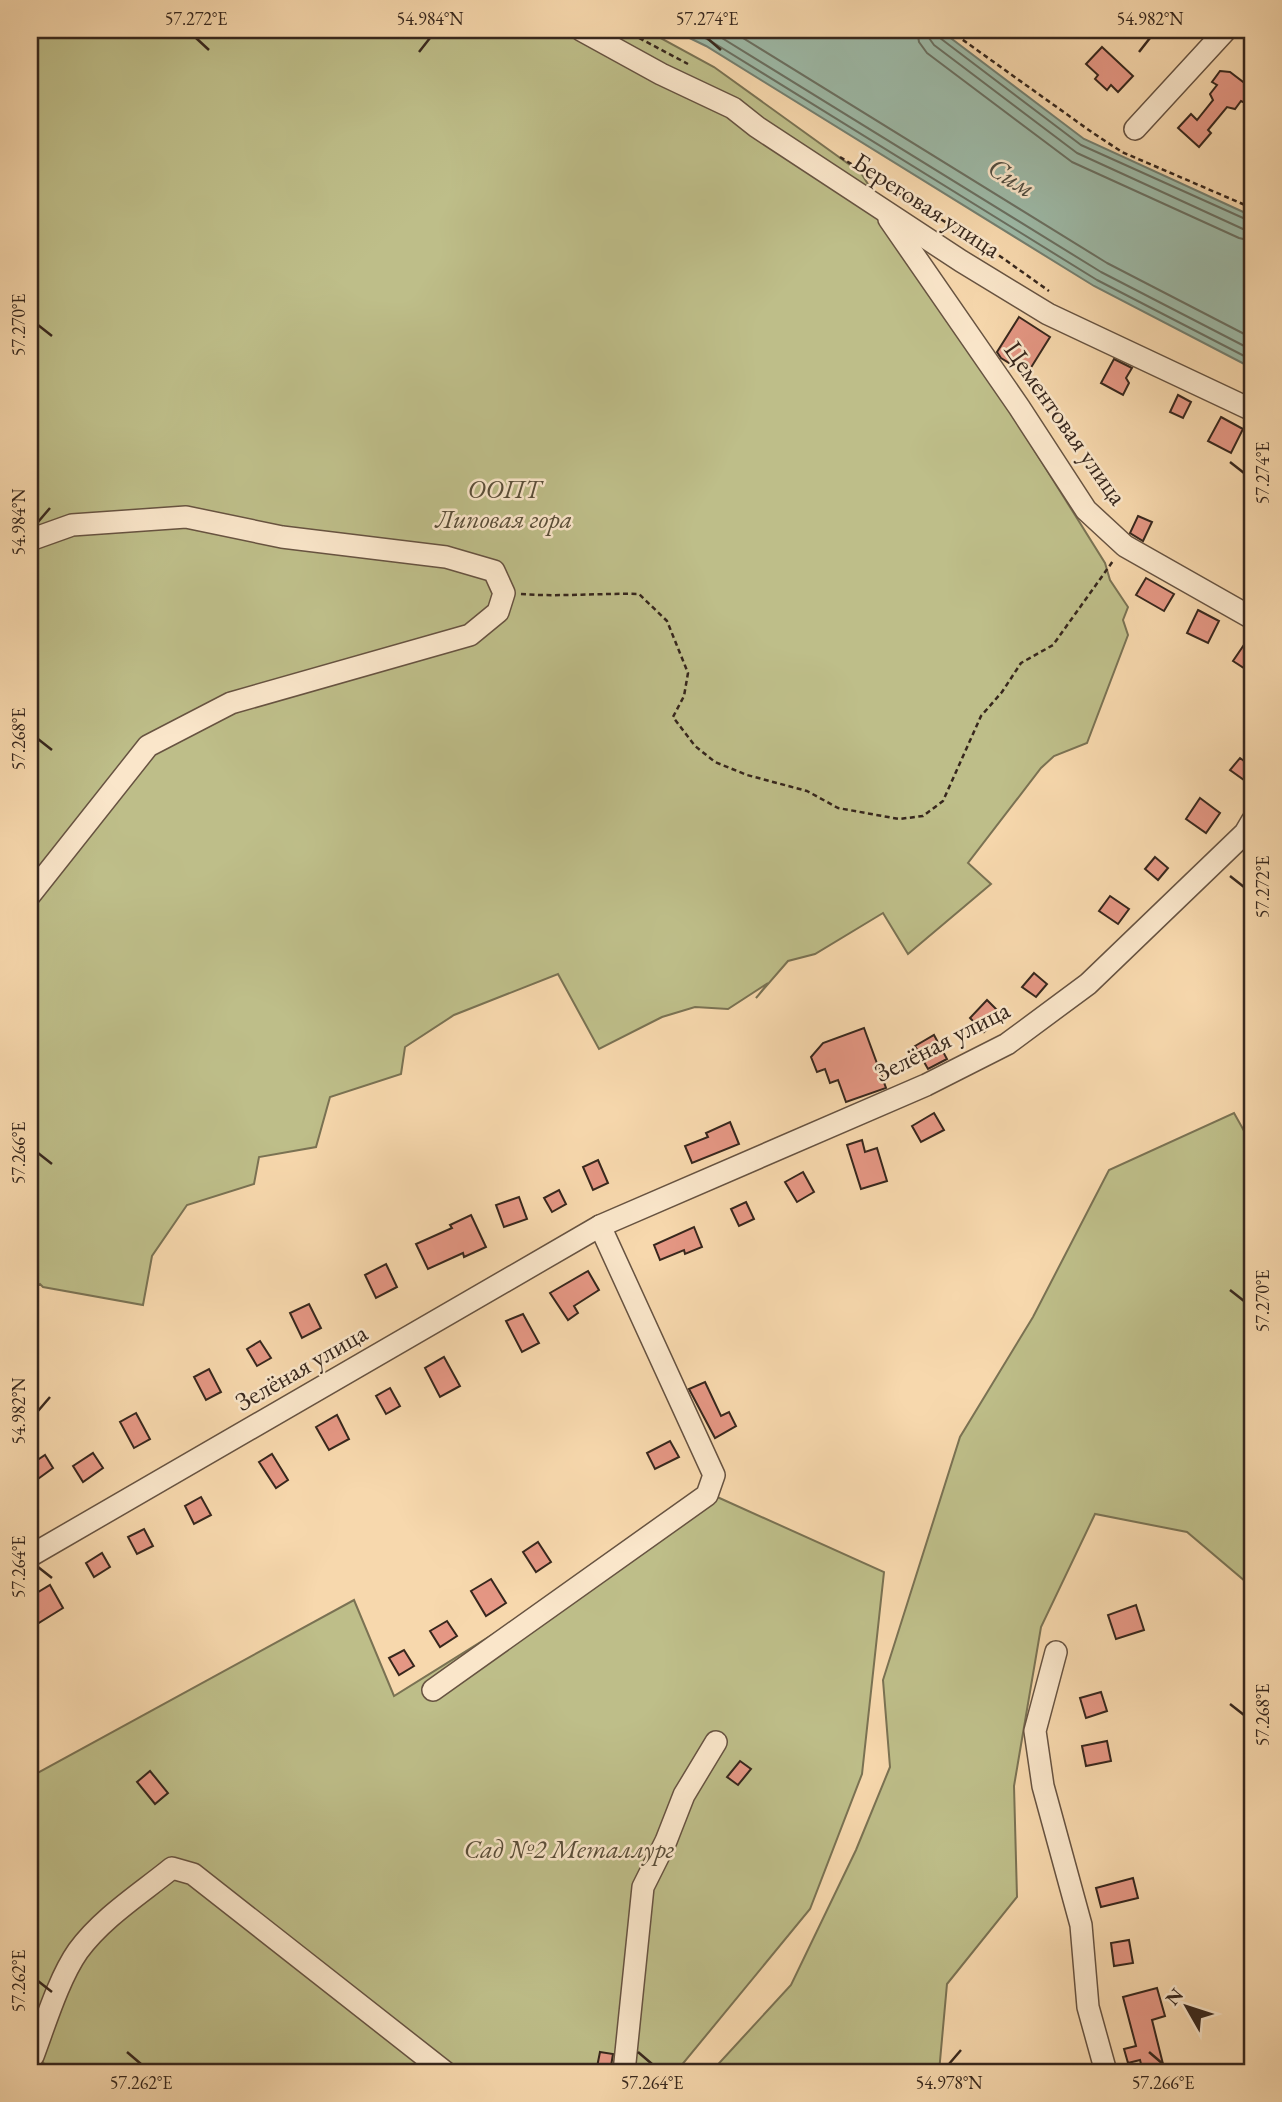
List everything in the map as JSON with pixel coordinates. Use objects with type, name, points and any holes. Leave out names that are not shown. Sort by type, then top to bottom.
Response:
[{"type":"street","name":"Береговая улица","points":[[581,30],[661,74],[733,108],[757,127],[961,261],[1048,314],[1252,410]]},
{"type":"street","points":[[1135,129],[1226,30]]},
{"type":"street","name":"Цементовая улица","points":[[882,209],[1019,407],[1086,510],[1125,546],[1252,618]]},
{"type":"street","points":[[30,540],[72,525],[186,517],[282,537],[446,557],[494,571],[504,593],[498,612],[470,635],[232,703],[148,746],[30,895]]},
{"type":"street","name":"Зелёная улица","points":[[30,1556],[600,1226],[926,1085],[1007,1044],[1088,985],[1245,833],[1252,821]]},
{"type":"street","points":[[433,1690],[707,1495],[714,1475],[600,1226]]},
{"type":"street","points":[[1056,1653],[1035,1731],[1042,1786],[1082,1924],[1088,2007],[1106,2072]]},
{"type":"street","points":[[624,2072],[643,1888],[684,1795],[716,1742]]},
{"type":"street","points":[[35,2060],[56,1997],[76,1953],[94,1932],[172,1868],[193,1874],[445,2072]]},
{"type":"path","points":[[624,30],[693,67]]},
{"type":"path","points":[[949,30],[1122,152],[1252,208]]},
{"type":"path","points":[[834,153],[998,254],[1049,290]]},
{"type":"path","points":[[504,593],[547,596],[639,594],[667,621],[679,647],[688,673],[684,696],[673,717],[695,746],[715,762],[747,775],[807,791],[838,807],[899,819],[923,816],[943,801],[981,716],[1002,692],[1021,663],[1053,645],[1125,546]]},
{"type":"green space","name":"ООПТ Липовая гора","points":[[30,30],[646,30],[714,67],[861,173],[1105,563],[1110,580],[1128,607],[1123,620],[1128,635],[1087,743],[1054,756],[1041,768],[968,863],[991,884],[908,954],[883,913],[815,954],[788,961],[756,998],[768,983],[728,1009],[695,1007],[662,1017],[599,1049],[558,974],[454,1015],[405,1047],[401,1074],[330,1097],[316,1147],[259,1157],[254,1184],[187,1205],[152,1256],[143,1305],[43,1287],[40,1284],[30,1291]]},
{"type":"green space","points":[[1234,1113],[1252,1145],[1252,1587],[1187,1532],[1095,1514],[1041,1627],[1014,1786],[1017,1897],[947,1984],[939,2072],[711,2072],[791,1985],[856,1850],[890,1767],[883,1680],[960,1437],[1033,1317],[1109,1170]]},
{"type":"green space","name":"Сад №2 Металлург","points":[[715,1496],[884,1572],[862,1774],[810,1909],[676,2072],[50,2072],[30,2044],[30,1865],[37,1860],[30,1777],[354,1600],[394,1696]]},
{"type":"water","name":"Сим","points":[[673,30],[940,30],[1084,139],[1252,216],[1252,368],[1094,286],[706,46]]},
{"type":"building","points":[[1102,47],[1133,76],[1118,92],[1111,85],[1107,90],[1095,79],[1098,75],[1086,64]]},
{"type":"building","points":[[1220,71],[1230,72],[1247,85],[1252,97],[1247,104],[1241,101],[1235,109],[1227,107],[1208,130],[1211,133],[1199,147],[1178,128],[1191,114],[1197,120],[1213,100],[1210,94],[1217,85],[1212,82]]},
{"type":"building","points":[[1019,317],[1050,337],[1027,374],[1001,358],[997,352]]},
{"type":"building","points":[[1114,359],[1132,368],[1126,378],[1129,383],[1123,395],[1101,383]]},
{"type":"building","points":[[1178,395],[1191,402],[1183,418],[1170,412]]},
{"type":"building","points":[[1221,417],[1243,429],[1231,453],[1208,441]]},
{"type":"building","points":[[1138,516],[1152,522],[1143,541],[1130,533]]},
{"type":"building","points":[[1146,578],[1174,594],[1164,611],[1136,595]]},
{"type":"building","points":[[1198,610],[1219,621],[1208,643],[1187,633]]},
{"type":"building","points":[[1252,633],[1252,662],[1247,670],[1233,661]]},
{"type":"building","points":[[1240,758],[1252,767],[1244,780],[1230,770]]},
{"type":"building","points":[[1200,798],[1220,813],[1206,833],[1186,819]]},
{"type":"building","points":[[1155,857],[1168,868],[1158,880],[1145,869]]},
{"type":"building","points":[[1110,896],[1129,909],[1118,924],[1099,911]]},
{"type":"building","points":[[1034,973],[1047,984],[1036,997],[1022,987]]},
{"type":"building","points":[[987,1000],[1002,1015],[984,1032],[970,1018]]},
{"type":"building","points":[[864,1028],[886,1088],[846,1102],[838,1080],[830,1083],[825,1069],[817,1072],[811,1057],[823,1043]]},
{"type":"building","points":[[934,1035],[947,1059],[928,1069],[915,1046]]},
{"type":"building","points":[[934,1113],[944,1130],[921,1142],[912,1126]]},
{"type":"building","points":[[730,1122],[739,1144],[692,1163],[685,1146],[708,1137],[706,1133]]},
{"type":"building","points":[[862,1140],[865,1152],[877,1148],[887,1181],[861,1189],[847,1145]]},
{"type":"building","points":[[598,1160],[608,1183],[593,1190],[583,1167]]},
{"type":"building","points":[[803,1172],[814,1192],[797,1202],[785,1182]]},
{"type":"building","points":[[559,1190],[566,1204],[552,1212],[544,1198]]},
{"type":"building","points":[[519,1197],[527,1219],[504,1227],[496,1205]]},
{"type":"building","points":[[746,1202],[754,1219],[739,1226],[731,1209]]},
{"type":"building","points":[[471,1215],[486,1247],[464,1257],[463,1253],[428,1269],[416,1244],[452,1228],[450,1225]]},
{"type":"building","points":[[694,1227],[702,1247],[685,1254],[684,1250],[660,1260],[654,1245]]},
{"type":"building","points":[[386,1264],[397,1287],[376,1298],[365,1275]]},
{"type":"building","points":[[588,1271],[599,1290],[574,1306],[578,1313],[568,1320],[550,1293]]},
{"type":"building","points":[[309,1304],[321,1328],[302,1338],[290,1313]]},
{"type":"building","points":[[523,1314],[539,1343],[522,1352],[506,1321]]},
{"type":"building","points":[[260,1341],[271,1358],[257,1366],[247,1349]]},
{"type":"building","points":[[444,1357],[460,1386],[440,1397],[425,1368]]},
{"type":"building","points":[[209,1369],[221,1392],[206,1400],[194,1377]]},
{"type":"building","points":[[705,1382],[721,1416],[729,1412],[736,1426],[715,1438],[689,1389]]},
{"type":"building","points":[[390,1388],[400,1406],[386,1414],[376,1396]]},
{"type":"building","points":[[136,1413],[150,1439],[134,1448],[120,1422]]},
{"type":"building","points":[[337,1415],[349,1439],[329,1450],[316,1427]]},
{"type":"building","points":[[670,1441],[679,1457],[655,1469],[647,1453]]},
{"type":"building","points":[[93,1453],[103,1468],[83,1482],[73,1466]]},
{"type":"building","points":[[272,1454],[288,1480],[276,1488],[259,1462]]},
{"type":"building","points":[[45,1455],[53,1468],[35,1481],[30,1473],[30,1465]]},
{"type":"building","points":[[201,1497],[211,1515],[194,1524],[185,1506]]},
{"type":"building","points":[[144,1529],[153,1546],[137,1554],[128,1537]]},
{"type":"building","points":[[538,1542],[551,1562],[536,1572],[523,1552]]},
{"type":"building","points":[[102,1553],[110,1567],[94,1577],[86,1563]]},
{"type":"building","points":[[491,1579],[506,1603],[486,1616],[471,1591]]},
{"type":"building","points":[[50,1585],[63,1608],[37,1624],[30,1612],[30,1597]]},
{"type":"building","points":[[1136,1605],[1144,1630],[1116,1639],[1108,1615]]},
{"type":"building","points":[[447,1621],[457,1636],[440,1647],[430,1631]]},
{"type":"building","points":[[404,1650],[414,1666],[399,1675],[389,1658]]},
{"type":"building","points":[[1101,1692],[1107,1711],[1086,1718],[1080,1698]]},
{"type":"building","points":[[1107,1741],[1111,1761],[1086,1766],[1082,1746]]},
{"type":"building","points":[[740,1761],[751,1769],[738,1785],[727,1777]]},
{"type":"building","points":[[150,1771],[168,1793],[155,1804],[137,1782]]},
{"type":"building","points":[[1133,1878],[1138,1898],[1101,1907],[1096,1888]]},
{"type":"building","points":[[1129,1940],[1133,1963],[1114,1966],[1111,1943]]},
{"type":"building","points":[[1157,1988],[1165,2016],[1152,2020],[1165,2072],[1143,2072],[1140,2060],[1128,2063],[1124,2049],[1136,2046],[1123,1997]]},
{"type":"building","points":[[600,2052],[613,2054],[610,2072],[596,2072]]}]
